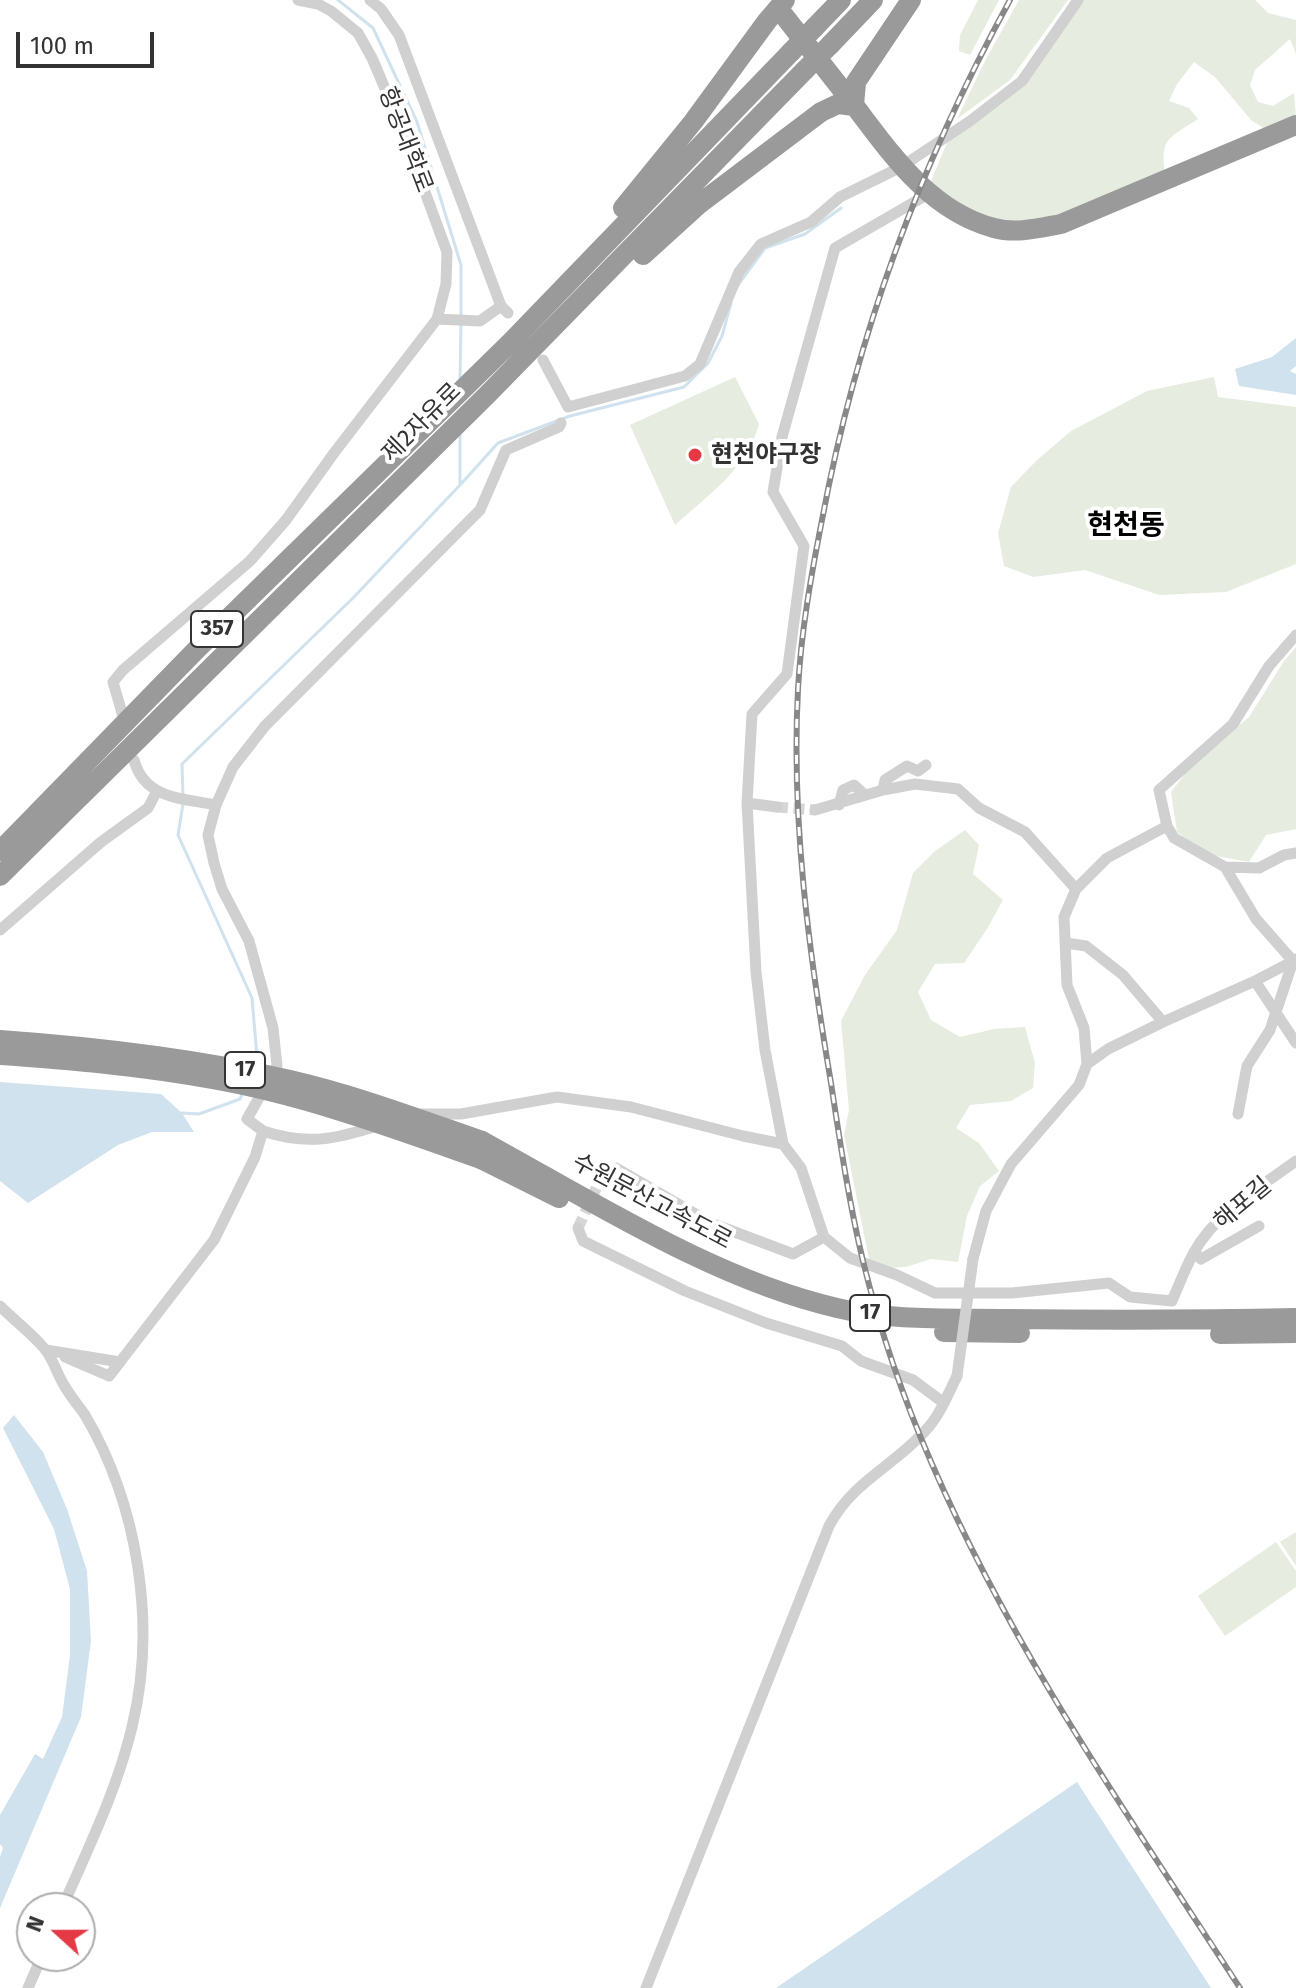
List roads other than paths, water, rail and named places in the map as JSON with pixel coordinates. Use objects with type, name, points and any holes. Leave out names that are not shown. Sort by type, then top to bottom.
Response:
[{"type":"highway","name":"제2자유로","points":[[0,876],[487,395],[791,52],[841,0]]},
{"type":"highway","name":"제2자유로","points":[[0,851],[198,648],[485,367],[525,354],[873,0]]},
{"type":"highway","points":[[854,106],[856,82],[911,0]]},
{"type":"highway","points":[[525,354],[545,289],[640,188],[782,4],[901,167],[943,205],[966,219],[997,229],[1028,231],[1061,224],[1296,125]]},
{"type":"highway","points":[[525,354],[592,305],[698,205],[787,136],[838,104],[854,106]]},
{"type":"highway","name":"수원문산고속도로","points":[[0,1040],[103,1047],[215,1064],[277,1077],[370,1103],[481,1150],[747,1281],[838,1309],[928,1318],[1165,1321],[1296,1318]]},
{"type":"highway","name":"수원문산고속도로","points":[[0,1055],[103,1063],[214,1079],[291,1096],[481,1150],[744,1292],[816,1316],[905,1330],[949,1332],[1296,1333]]},
{"type":"street","name":"항공대학로","points":[[298,0],[318,4],[331,11],[358,33],[400,124],[447,252],[444,320],[480,321],[504,309],[399,35],[381,9],[370,0]]},
{"type":"street","points":[[525,354],[568,407],[685,376],[700,364],[732,285],[761,244],[811,222],[840,197],[901,167],[970,121],[1022,81],[1078,0]]},
{"type":"street","points":[[604,1171],[616,1168],[711,1223],[793,1254],[824,1237],[801,1168],[783,1144],[765,1050],[756,972],[747,803],[752,714],[787,674],[804,546],[773,492],[782,437],[835,248],[930,193]]},
{"type":"street","points":[[122,713],[113,682],[250,561],[444,320]]},
{"type":"street","points":[[561,423],[559,427],[506,450],[480,510],[265,726],[233,767],[216,805],[208,835],[222,889],[249,941],[273,1028],[277,1066],[247,1119],[263,1131],[289,1140],[338,1138],[424,1112],[461,1114],[557,1097],[631,1107],[783,1144]]},
{"type":"street","points":[[1296,635],[1269,666],[1233,724],[1159,790],[1167,826],[1174,838],[1203,857],[1225,867],[1259,868],[1284,855],[1296,853]]},
{"type":"street","points":[[134,760],[138,774],[157,791],[216,805]]},
{"type":"street","points":[[883,790],[885,780],[907,766],[918,771],[926,765]]},
{"type":"street","points":[[815,810],[915,784],[958,789],[979,808],[1025,832],[1076,889]]},
{"type":"street","points":[[0,930],[101,842],[148,808],[157,791]]},
{"type":"street","points":[[747,803],[777,807]]},
{"type":"street","points":[[646,1988],[829,1526],[839,1508],[857,1488],[925,1431],[944,1403],[957,1376],[973,1259],[986,1211],[1011,1164],[1079,1085],[1087,1064],[1084,1028],[1067,985],[1064,917],[1076,889],[1107,858],[1167,826]]},
{"type":"street","points":[[1225,867],[1256,919],[1294,960]]},
{"type":"street","points":[[1066,943],[1086,946],[1123,975],[1163,1022]]},
{"type":"street","points":[[1087,1064],[1108,1049],[1294,960]]},
{"type":"street","points":[[1238,1114],[1247,1066],[1270,1030],[1294,960]]},
{"type":"street","points":[[1255,981],[1296,1043]]},
{"type":"street","points":[[46,1350],[120,1362],[214,1240],[251,1166],[263,1131]]},
{"type":"street","name":"해포길","points":[[824,1237],[850,1258],[935,1293],[1012,1293],[1109,1283],[1130,1297],[1172,1301],[1194,1252],[1238,1201],[1295,1163]]},
{"type":"street","name":"해포길","points":[[1194,1252],[1201,1259],[1259,1226]]},
{"type":"street","points":[[578,1228],[583,1241],[685,1291],[766,1323],[842,1346],[861,1361],[913,1380],[944,1403]]},
{"type":"street","points":[[0,1306],[46,1350],[64,1386],[85,1416],[127,1514],[135,1555],[142,1628],[139,1691],[132,1727],[116,1783],[69,1892]]},
{"type":"water","points":[[1296,338],[1296,366],[1290,371],[1296,374],[1296,395],[1239,386],[1235,369],[1272,357]]},
{"type":"water","points":[[0,1082],[161,1094],[182,1113],[194,1132],[152,1132],[118,1145],[28,1203],[0,1181]]},
{"type":"water","points":[[14,1415],[43,1452],[67,1509],[87,1571],[91,1641],[81,1717],[0,1908],[0,1857],[3,1848],[0,1844],[0,1815],[35,1754],[43,1759],[62,1717],[70,1655],[70,1589],[54,1529],[3,1428]]},
{"type":"water","points":[[1077,1782],[1211,1988],[776,1988]]},
{"type":"waterway","points":[[338,0],[373,28],[417,122],[461,265],[461,315]]},
{"type":"waterway","points":[[738,285],[765,248],[805,234],[841,208]]},
{"type":"waterway","points":[[461,484],[498,443],[570,416],[684,387],[708,363],[722,336],[731,303]]},
{"type":"waterway","points":[[460,379],[461,323]]},
{"type":"waterway","points":[[183,796],[182,764],[353,598],[460,485],[460,435]]},
{"type":"waterway","points":[[183,804],[178,835],[252,998],[257,1057],[254,1063]]},
{"type":"waterway","points":[[182,1113],[199,1114],[240,1099],[243,1092]]},
{"type":"tunnel","points":[[777,807],[815,810]]},
{"type":"tunnel","points":[[578,1228],[604,1171]]},
{"type":"railway","points":[[1010,0],[947,125],[895,252],[853,383],[836,451],[810,583],[798,689],[797,788],[809,936],[841,1150],[858,1239],[885,1339],[921,1439],[964,1533],[1036,1667],[1115,1796],[1240,1988]]},
{"type":"place","name":"현천야구장","points":[[695,455]]},
{"type":"district","name":"현천동","points":[[1126,526]]}]
